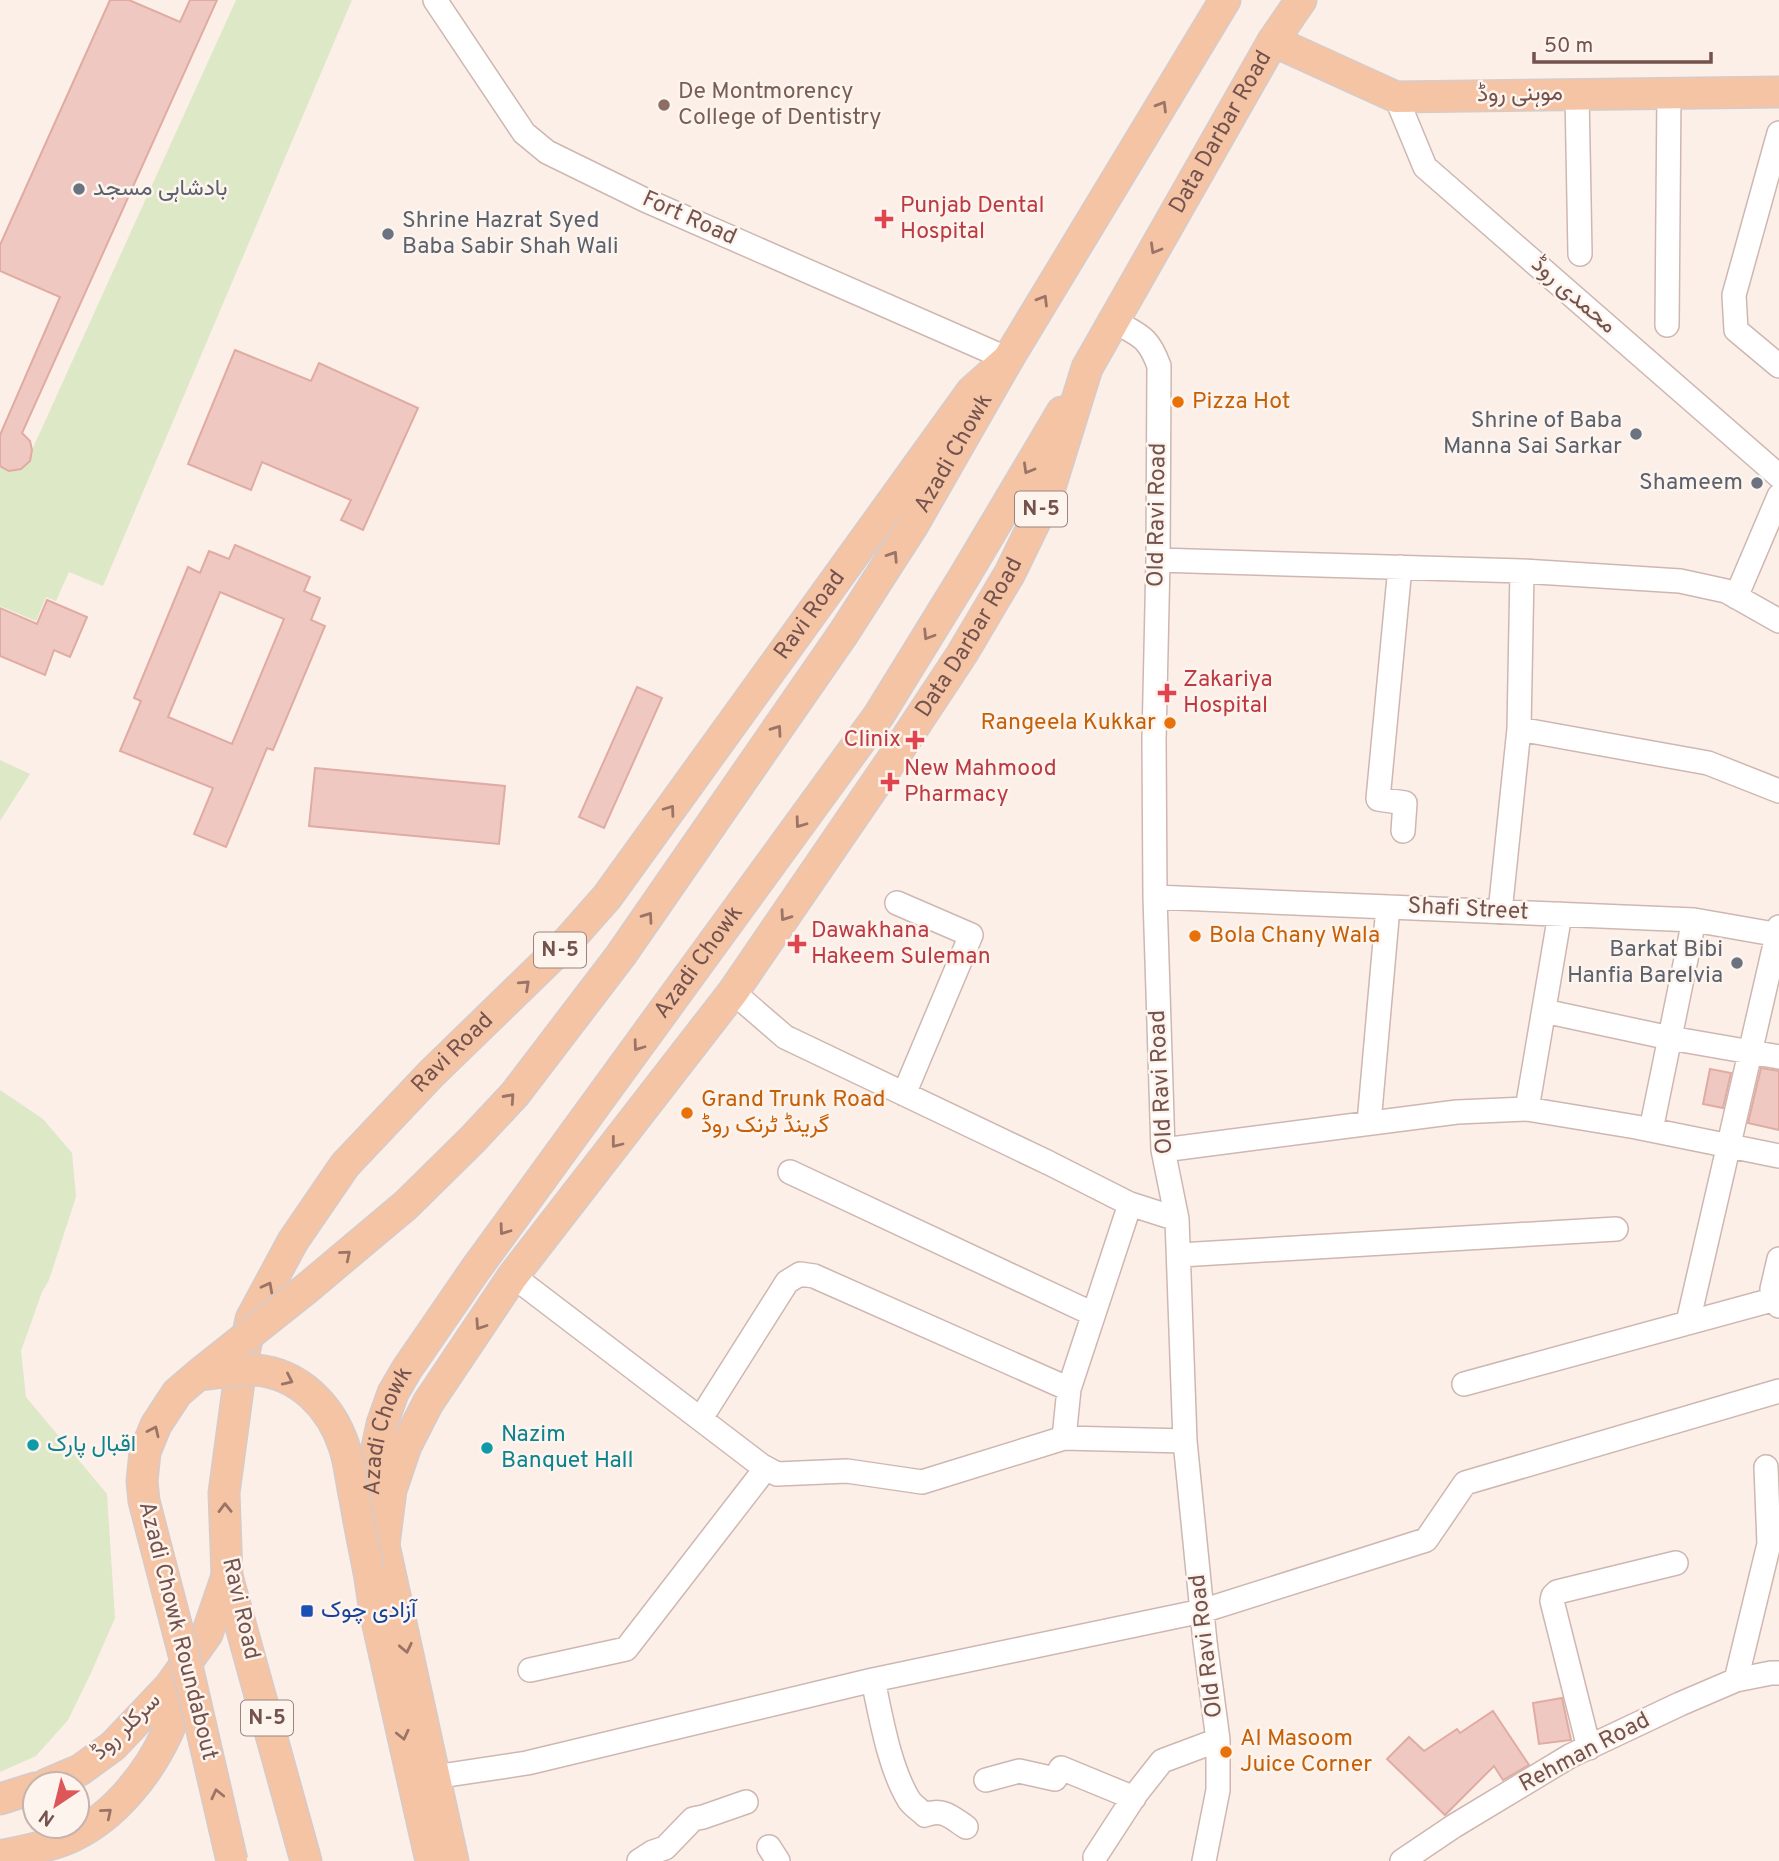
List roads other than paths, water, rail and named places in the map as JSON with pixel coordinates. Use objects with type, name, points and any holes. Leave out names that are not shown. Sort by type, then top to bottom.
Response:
[{"type":"main road","name":"N-5","points":[[1008,359],[1226,0]]},
{"type":"main road","name":"Data Darbar Road","points":[[733,992],[897,754],[962,654],[1010,573],[1047,497],[1087,368],[1273,41],[1301,0]]},
{"type":"main road","name":"موہنی روڈ","points":[[1273,41],[1396,97],[1779,92]]},
{"type":"main road","name":"Azadi Chowk","points":[[198,1375],[406,1205],[515,1094],[621,955],[843,634],[913,525],[1008,359]]},
{"type":"main road","name":"Ravi Road","points":[[306,1861],[227,1576],[224,1493],[240,1374],[251,1319],[293,1241],[345,1166],[431,1074],[569,940],[607,897],[972,391],[1008,359]]},
{"type":"main road","name":"Azadi Chowk","points":[[369,1572],[375,1457],[393,1392],[475,1270],[878,715],[964,577],[1087,368]]},
{"type":"main road","name":"N-5","points":[[453,1861],[384,1545],[391,1490],[406,1446],[428,1403],[513,1276],[733,992]]},
{"type":"main road","points":[[198,1375],[238,1370],[269,1372],[290,1379],[309,1391],[330,1415],[345,1448],[375,1612],[431,1861]]},
{"type":"main road","name":"Azadi Chowk Roundabout","points":[[198,1375],[177,1393],[156,1425],[145,1452],[142,1481],[147,1512],[188,1670],[232,1861]]},
{"type":"main road","name":"سرکلر روڈ","points":[[80,1770],[113,1746],[170,1686],[206,1634],[227,1576]]},
{"type":"main road","name":"سرکلر روڈ","points":[[0,1856],[70,1838],[92,1826],[115,1807],[152,1760],[168,1730],[188,1670]]},
{"type":"main road","points":[[0,1799],[21,1792]]},
{"type":"street","name":"Fort Road","points":[[435,0],[524,133],[547,152],[645,200],[1008,359]]},
{"type":"street","points":[[1667,325],[1669,93]]},
{"type":"street","points":[[1577,94],[1580,254]]},
{"type":"street","name":"محمدی روڈ","points":[[1396,97],[1424,167],[1779,476]]},
{"type":"street","points":[[1779,133],[1734,295],[1736,330],[1779,366]]},
{"type":"street","name":"Old Ravi Road","points":[[1114,321],[1145,339],[1153,349],[1159,366],[1154,740],[1155,897],[1163,1150],[1177,1219],[1185,1441],[1218,1740],[1218,1790],[1204,1861]]},
{"type":"street","points":[[1736,597],[1779,496]]},
{"type":"street","points":[[1158,559],[1522,572],[1680,581],[1726,591],[1779,621]]},
{"type":"street","points":[[1400,567],[1378,799],[1405,803],[1404,831]]},
{"type":"street","points":[[1500,912],[1519,729],[1522,572]]},
{"type":"street","points":[[1519,729],[1708,763],[1779,791]]},
{"type":"street","name":"Shafi Street","points":[[1155,897],[1694,920],[1779,932]]},
{"type":"street","points":[[897,903],[971,934],[904,1094]]},
{"type":"street","points":[[1369,1123],[1388,907]]},
{"type":"street","points":[[1527,1109],[1560,914]]},
{"type":"street","points":[[1651,1130],[1694,920]]},
{"type":"street","points":[[1688,1322],[1779,932]]},
{"type":"street","points":[[733,992],[785,1037],[1130,1204],[1177,1219]]},
{"type":"street","points":[[1544,1011],[1670,1038],[1779,1057]]},
{"type":"street","points":[[1163,1150],[1457,1112],[1527,1109],[1779,1156]]},
{"type":"street","points":[[790,1172],[1093,1314]]},
{"type":"street","points":[[1064,1438],[1069,1389],[1130,1204]]},
{"type":"street","points":[[1180,1255],[1616,1229]]},
{"type":"street","points":[[1464,1384],[1688,1322],[1778,1301],[1772,1289],[1779,1259]]},
{"type":"street","points":[[701,1418],[787,1282],[800,1275],[814,1276],[1069,1389]]},
{"type":"street","points":[[513,1276],[776,1474],[847,1471],[922,1482],[1064,1438],[1185,1441]]},
{"type":"street","points":[[434,1777],[527,1763],[873,1680],[1202,1611],[1426,1540],[1465,1483],[1779,1391]]},
{"type":"street","points":[[1736,1680],[1769,1544],[1766,1467]]},
{"type":"street","points":[[530,1671],[626,1649],[766,1468]]},
{"type":"street","points":[[1589,1748],[1552,1601],[1553,1595],[1676,1563]]},
{"type":"street","name":"Rehman Road","points":[[1402,1861],[1454,1826],[1570,1756],[1736,1680],[1779,1673]]},
{"type":"street","points":[[873,1680],[886,1739],[900,1783],[910,1803],[925,1815],[943,1812],[965,1827]]},
{"type":"street","points":[[1094,1857],[1162,1761],[1218,1740]]},
{"type":"street","points":[[986,1780],[1019,1771],[1055,1779],[1061,1768],[1134,1798]]},
{"type":"street","points":[[639,1861],[665,1848],[693,1819],[746,1802]]},
{"type":"place","name":"De Montmorency College of Dentistry","points":[[664,105]]},
{"type":"place","name":"بادشاہی مسجد","points":[[79,189]]},
{"type":"place","name":"Punjab Dental Hospital","points":[[884,219]]},
{"type":"place","name":"Shrine Hazrat Syed Baba Sabir Shah Wali","points":[[388,234]]},
{"type":"place","name":"Pizza Hot","points":[[1178,402]]},
{"type":"place","name":"Shrine of Baba Manna Sai Sarkar","points":[[1636,434]]},
{"type":"place","name":"Shameem","points":[[1757,483]]},
{"type":"place","name":"Zakariya Hospital","points":[[1167,693]]},
{"type":"place","name":"Rangeela Kukkar","points":[[1170,723]]},
{"type":"place","name":"Clinix","points":[[915,740]]},
{"type":"place","name":"New Mahmood Pharmacy","points":[[890,782]]},
{"type":"place","name":"Bola Chany Wala","points":[[1195,936]]},
{"type":"place","name":"Dawakhana Hakeem Suleman","points":[[797,944]]},
{"type":"place","name":"Barkat Bibi Hanfia Barelvia","points":[[1737,963]]},
{"type":"place","name":"Grand Trunk Road گرینڈ ٹرنک روڈ","points":[[687,1113]]},
{"type":"place","name":"اقبال پارک","points":[[33,1445]]},
{"type":"place","name":"Nazim Banquet Hall","points":[[487,1448]]},
{"type":"place","name":"آزادی چوک","points":[[307,1611]]},
{"type":"place","name":"Al Masoom Juice Corner","points":[[1226,1752]]}]
